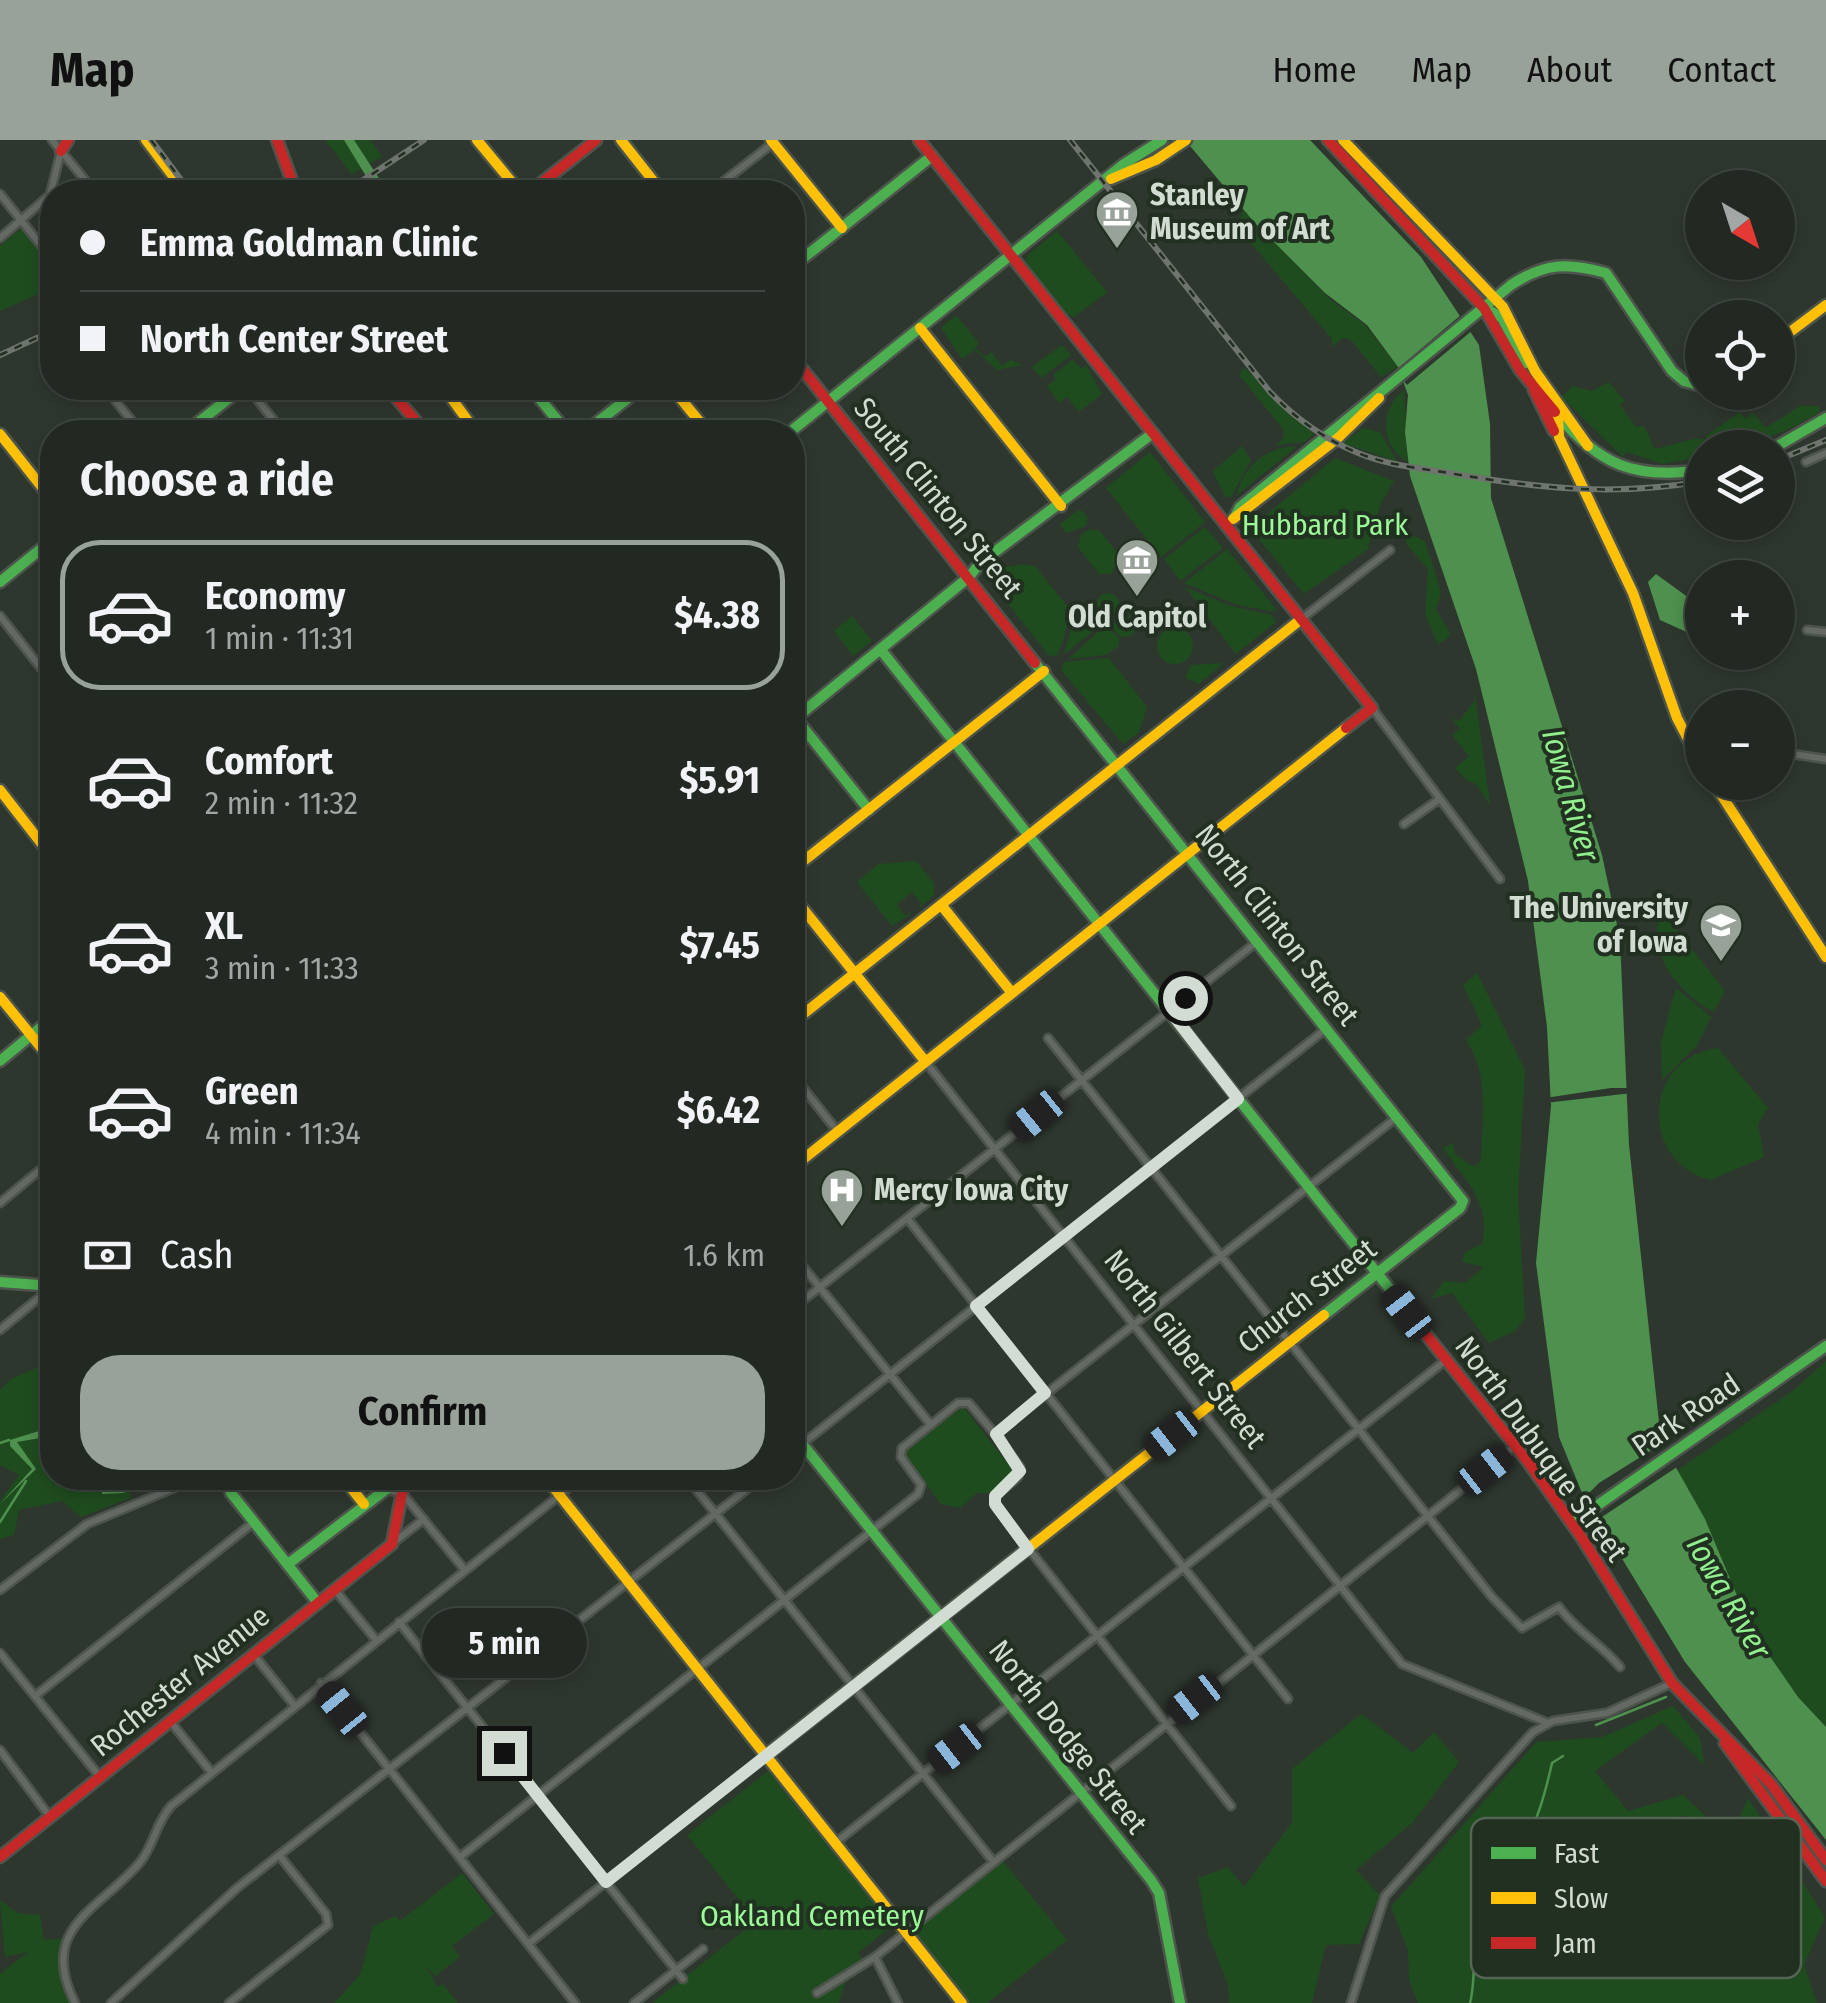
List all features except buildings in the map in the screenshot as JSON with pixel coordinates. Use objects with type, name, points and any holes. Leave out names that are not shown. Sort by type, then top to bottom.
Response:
[{"type":"main road","points":[[146,140],[176,180]]},
{"type":"main road","points":[[277,140],[292,180]]},
{"type":"main road","points":[[477,140],[510,180]]},
{"type":"main road","points":[[545,180],[596,140]]},
{"type":"main road","points":[[621,140],[653,180]]},
{"type":"main road","points":[[805,1158],[1372,708],[1300,620],[1230,521],[1153,433],[919,140]]},
{"type":"main road","points":[[805,420],[1162,140]]},
{"type":"main road","points":[[1328,140],[1484,308],[1564,448],[1633,593],[1685,717]]},
{"type":"main road","points":[[1342,140],[1509,317],[1535,371],[1588,446],[1612,464],[1635,473],[1660,476],[1685,472]]},
{"type":"main road","points":[[772,141],[803,180]]},
{"type":"main road","points":[[1109,180],[1182,143]]},
{"type":"main road","points":[[805,257],[932,156]]},
{"type":"main road","points":[[805,182],[842,228]]},
{"type":"main road","points":[[1230,521],[1307,450],[1538,268],[1571,263],[1600,270],[1616,283],[1672,371],[1685,381]]},
{"type":"main road","points":[[1795,329],[1826,305]]},
{"type":"main road","points":[[1484,308],[1502,318],[1518,352],[1535,371]]},
{"type":"main road","points":[[920,328],[1061,506]]},
{"type":"main road","name":"South Clinton Street","points":[[805,372],[1044,671]]},
{"type":"main road","points":[[1532,386],[1559,410]]},
{"type":"main road","points":[[202,420],[229,400]]},
{"type":"main road","points":[[398,400],[415,420]]},
{"type":"main road","points":[[541,400],[556,420]]},
{"type":"main road","points":[[601,420],[626,400]]},
{"type":"main road","points":[[682,400],[698,420]]},
{"type":"main road","points":[[1559,410],[1557,430],[1564,448]]},
{"type":"main road","points":[[1795,436],[1826,418]]},
{"type":"main road","points":[[805,710],[882,650],[1006,542],[1061,506],[1153,433]]},
{"type":"main road","points":[[0,434],[40,485]]},
{"type":"main road","points":[[0,582],[40,550]]},
{"type":"main road","points":[[805,1013],[1300,620]]},
{"type":"main road","name":"North Dubuque Street","points":[[882,650],[1572,1523],[1672,1682],[1783,1818]]},
{"type":"main road","points":[[805,860],[1044,671]]},
{"type":"main road","name":"North Clinton Street","points":[[1044,671],[1462,1197],[1458,1210]]},
{"type":"main road","points":[[805,731],[869,810]]},
{"type":"main road","points":[[0,790],[40,842]]},
{"type":"main road","points":[[1725,800],[1826,957]]},
{"type":"main road","points":[[942,906],[1012,993]]},
{"type":"main road","name":"North Gilbert Street","points":[[805,912],[925,1062]]},
{"type":"main road","points":[[0,997],[40,1047]]},
{"type":"main road","points":[[0,1061],[40,1028]]},
{"type":"main road","name":"Church Street","points":[[765,1756],[1458,1210]]},
{"type":"main road","points":[[0,1282],[40,1285]]},
{"type":"main road","name":"Park Road","points":[[1572,1523],[1826,1346]]},
{"type":"main road","name":"North Dodge Street","points":[[805,1447],[1158,1893],[1180,2003]]},
{"type":"main road","points":[[230,1490],[318,1603]]},
{"type":"main road","points":[[353,1490],[364,1504]]},
{"type":"main road","points":[[288,1564],[385,1490]]},
{"type":"main road","points":[[556,1490],[962,2003]]},
{"type":"main road","points":[[392,1544],[398,1532],[401,1492]]},
{"type":"main road","name":"Rochester Avenue","points":[[0,1857],[392,1544]]},
{"type":"main road","name":"North Dubuque Street","points":[[1706,1720],[1770,1784],[1795,1818]]},
{"type":"main road","name":"North Dubuque Street","points":[[1801,1826],[1826,1860]]},
{"type":"main road","name":"North Dubuque Street","points":[[1801,1845],[1826,1882]]},
{"type":"street","points":[[52,140],[65,146],[87,180]]},
{"type":"street","points":[[725,180],[772,141]]},
{"type":"street","points":[[56,180],[65,146]]},
{"type":"street","points":[[0,194],[40,244]]},
{"type":"street","points":[[0,238],[40,203]]},
{"type":"street","points":[[115,400],[131,420]]},
{"type":"street","points":[[255,400],[273,420]]},
{"type":"street","points":[[1806,462],[1826,453]]},
{"type":"street","points":[[1300,620],[1390,550]]},
{"type":"street","points":[[0,616],[40,667]]},
{"type":"street","points":[[1808,630],[1826,632]]},
{"type":"street","points":[[1372,708],[1500,880]]},
{"type":"street","points":[[1795,754],[1826,759]]},
{"type":"street","points":[[1404,824],[1438,800]]},
{"type":"street","points":[[805,1299],[1258,941]]},
{"type":"street","points":[[805,1442],[1327,1028]]},
{"type":"street","points":[[1048,1038],[1492,1597],[1524,1628],[1559,1607],[1579,1634],[1603,1647],[1620,1668]]},
{"type":"street","name":"North Gilbert Street","points":[[925,1062],[1407,1670],[1548,1723]]},
{"type":"street","points":[[805,1090],[838,1132]]},
{"type":"street","points":[[996,1434],[1398,1117]]},
{"type":"street","points":[[0,1203],[40,1170]]},
{"type":"street","points":[[907,1218],[1288,1699]]},
{"type":"street","points":[[805,1269],[930,1424]]},
{"type":"street","points":[[0,1330],[40,1296]]},
{"type":"street","points":[[835,1844],[1446,1360]]},
{"type":"street","points":[[460,1857],[872,1531],[920,1488],[900,1452],[930,1424],[964,1402],[996,1434],[1020,1471],[995,1496],[995,1504],[1231,1806]]},
{"type":"street","points":[[817,1992],[875,1957],[904,1930],[1513,1448]]},
{"type":"street","points":[[0,1590],[87,1524],[168,1490]]},
{"type":"street","points":[[377,1495],[388,1490]]},
{"type":"street","points":[[397,1490],[464,1569]]},
{"type":"street","points":[[75,2003],[64,1964],[75,1923],[89,1905],[140,1862],[164,1814],[294,1705],[565,1490]]},
{"type":"street","points":[[696,1490],[992,1860]]},
{"type":"street","points":[[111,2003],[279,1855],[746,1490]]},
{"type":"street","name":"Rochester Avenue","points":[[392,1544],[424,1519]]},
{"type":"street","points":[[35,1696],[254,1522]]},
{"type":"street","points":[[335,1590],[376,1640]]},
{"type":"street","points":[[399,1622],[683,1979]]},
{"type":"street","points":[[0,1653],[100,1777]]},
{"type":"street","points":[[254,1654],[294,1705]]},
{"type":"street","points":[[1351,2003],[1385,1896],[1534,1732],[1548,1723],[1602,1714],[1672,1682]]},
{"type":"street","points":[[321,1684],[574,2002]]},
{"type":"street","points":[[170,1721],[212,1774]]},
{"type":"street","points":[[0,1750],[50,1817]]},
{"type":"street","points":[[528,1944],[765,1756]]},
{"type":"street","points":[[229,2003],[325,1928],[328,1918],[279,1855]]},
{"type":"street","points":[[634,2003],[703,1950]]},
{"type":"street","points":[[875,1957],[898,2003]]},
{"type":"green space","points":[[325,140],[370,140],[382,156],[352,174]]},
{"type":"green space","points":[[1243,210],[1329,298],[1365,325],[1398,367],[1381,377],[1351,340],[1343,338],[1332,347],[1332,339],[1239,229],[1235,232]]},
{"type":"green space","points":[[22,228],[40,251],[40,293],[0,311],[0,246]]},
{"type":"green space","points":[[1057,231],[1107,292],[1074,317],[1065,313],[1025,263],[1028,255]]},
{"type":"green space","points":[[956,315],[979,343],[975,347],[984,357],[991,352],[1002,366],[1011,360],[1023,365],[997,370],[975,350],[962,359],[941,328]]},
{"type":"green space","points":[[1062,345],[1071,355],[1041,378],[1032,367]]},
{"type":"green space","points":[[1073,359],[1081,369],[1086,365],[1102,394],[1079,412],[1067,397],[1059,403],[1047,386],[1056,379],[1053,375]]},
{"type":"green space","points":[[1244,367],[1314,434],[1305,442],[1276,445],[1284,437],[1283,429],[1239,375]]},
{"type":"green space","points":[[1609,382],[1625,401],[1620,405],[1636,427],[1644,426],[1655,449],[1685,441],[1685,460],[1662,464],[1627,452],[1623,457],[1561,397],[1573,386],[1592,391]]},
{"type":"green space","points":[[1404,390],[1407,462],[1392,447],[1386,428],[1390,407]]},
{"type":"green space","points":[[1800,406],[1818,406],[1820,412],[1792,427],[1714,430],[1740,412],[1745,419],[1753,412],[1766,428]]},
{"type":"green space","points":[[1363,428],[1380,432],[1398,462],[1342,443]]},
{"type":"green space","points":[[1242,446],[1251,460],[1231,497],[1225,497],[1213,471]]},
{"type":"green space","points":[[1295,446],[1236,496],[1244,476],[1257,461],[1274,451]]},
{"type":"green space","points":[[1150,452],[1205,522],[1161,557],[1106,488]]},
{"type":"green space","name":"Hubbard Park","points":[[1335,458],[1394,481],[1381,503],[1368,549],[1304,594],[1253,532],[1255,524]]},
{"type":"green space","points":[[1080,509],[1088,518],[1086,526],[1066,533],[1060,524]]},
{"type":"green space","points":[[1205,527],[1223,548],[1180,581],[1164,559]]},
{"type":"green space","points":[[1092,529],[1100,531],[1119,555],[1112,574],[1099,574],[1078,547],[1081,534]]},
{"type":"green space","points":[[1403,531],[1425,541],[1441,592],[1436,610],[1451,634],[1438,645],[1425,614],[1428,569],[1408,546]]},
{"type":"green space","points":[[1227,549],[1275,612],[1237,605],[1184,583]]},
{"type":"green space","points":[[1035,566],[1072,612],[1058,655],[1049,656],[991,582],[1006,567]]},
{"type":"green space","points":[[1185,587],[1231,606],[1272,615],[1276,622],[1236,654]]},
{"type":"green space","points":[[1108,593],[1116,596],[1116,612],[1108,615],[1100,612],[1097,604],[1100,596]]},
{"type":"green space","points":[[1093,605],[1104,623],[1064,654],[1075,615]]},
{"type":"green space","points":[[1125,615],[1133,618],[1133,634],[1125,637],[1117,634],[1114,626],[1117,618]]},
{"type":"green space","points":[[852,616],[872,641],[853,656],[834,631]]},
{"type":"green space","points":[[1106,625],[1119,638],[1119,646],[1106,655],[1068,659]]},
{"type":"green space","points":[[1175,628],[1188,633],[1193,646],[1188,659],[1175,664],[1162,659],[1157,646],[1162,633]]},
{"type":"green space","points":[[1109,658],[1147,707],[1139,732],[1123,744],[1061,670],[1064,662]]},
{"type":"green space","points":[[1224,663],[1199,684],[1185,678],[1191,665]]},
{"type":"green space","points":[[1475,695],[1490,804],[1476,784],[1455,768],[1469,756],[1452,735],[1460,729],[1452,718],[1459,721],[1475,700]]},
{"type":"green space","points":[[916,861],[934,883],[934,895],[919,908],[921,903],[912,892],[897,905],[905,915],[914,912],[892,926],[857,882],[878,864]]},
{"type":"green space","points":[[1666,916],[1725,991],[1714,1012],[1680,986],[1663,961],[1657,934],[1659,919]]},
{"type":"green space","points":[[1477,973],[1525,1070],[1518,1194],[1525,1319],[1515,1331],[1489,1343],[1452,1293],[1431,1299],[1444,1281],[1465,1283],[1484,1267],[1462,1262],[1465,1252],[1482,1244],[1483,1215],[1474,1192],[1443,1148],[1453,1143],[1455,1154],[1474,1167],[1481,1160],[1482,1083],[1466,1040],[1482,1025],[1463,985]]},
{"type":"green space","points":[[1676,988],[1711,1017],[1698,1044],[1662,1080],[1661,1042]]},
{"type":"green space","points":[[1718,1048],[1768,1108],[1758,1124],[1764,1157],[1711,1180],[1687,1170],[1671,1153],[1661,1133],[1659,1111],[1664,1089],[1675,1070],[1693,1056]]},
{"type":"green space","points":[[1826,1361],[1826,1727],[1776,1671],[1757,1639],[1675,1472],[1795,1389]]},
{"type":"green space","points":[[40,1366],[40,1490],[128,1490],[131,1498],[80,1517],[63,1501],[19,1510],[14,1535],[0,1539],[0,1501],[19,1475],[0,1465],[0,1390],[11,1379]]},
{"type":"green space","points":[[963,1407],[1013,1470],[990,1493],[977,1493],[960,1508],[941,1504],[903,1453]]},
{"type":"green space","points":[[1673,1706],[1700,1738],[1705,1766],[1662,1723],[1595,1771],[1628,1811],[1683,1795],[1708,1818],[1471,1818],[1471,1978],[1801,1978],[1801,1880],[1825,1917],[1804,1965],[1817,2003],[1418,2003],[1409,1980],[1408,1950],[1391,1907],[1536,1742],[1602,1737]]},
{"type":"green space","points":[[1361,1714],[1413,1753],[1434,1732],[1459,1762],[1413,1822],[1356,1870],[1380,1895],[1359,1944],[1326,1945],[1312,2003],[1229,2003],[1228,1985],[1208,1934],[1198,1878],[1228,1867],[1244,1887],[1292,1823],[1292,1769]]},
{"type":"green space","name":"Oakland Cemetery","points":[[768,1771],[892,1926],[858,1953],[867,1967],[845,1983],[839,2003],[652,2003],[756,1921],[687,1835]]},
{"type":"green space","points":[[1748,1798],[1761,1818],[1739,1818]]},
{"type":"green space","points":[[1002,1860],[1067,1940],[987,2003],[969,2003],[905,1930]]},
{"type":"green space","points":[[462,1873],[494,1914],[452,1946],[460,1957],[435,1976],[427,1967],[437,1987],[443,1984],[458,2003],[335,2003],[361,1973],[373,1926],[396,1916],[400,1921]]},
{"type":"green space","points":[[0,1900],[18,1913],[40,1915],[44,1940],[69,1938],[65,1964],[72,2003],[0,2003],[0,1974],[28,1952],[5,1957]]},
{"type":"water","points":[[344,140],[354,140],[380,180],[368,180]]},
{"type":"water","name":"Iowa River","points":[[1185,140],[1310,140],[1421,257],[1479,345],[1490,424],[1491,498],[1602,855],[1620,939],[1629,1145],[1661,1441],[1705,1519],[1751,1629],[1798,1697],[1826,1727],[1826,1840],[1685,1662],[1582,1493],[1559,1437],[1536,1263],[1551,1106],[1547,1027],[1528,881],[1476,669],[1410,476],[1405,432],[1408,395],[1398,367],[1367,325],[1325,293],[1254,222]]},
{"type":"water","points":[[1656,574],[1685,595],[1685,631],[1660,620],[1648,582]]},
{"type":"water","points":[[40,1431],[40,1438],[17,1442],[36,1469],[0,1504],[32,1469],[10,1446],[10,1440]]},
{"type":"water","points":[[102,1490],[132,1490],[123,1493],[102,1494]]},
{"type":"pier","points":[[1462,314],[1474,329],[1407,385],[1395,371]]},
{"type":"pier","points":[[1403,463],[1495,478],[1495,483],[1404,467]]},
{"type":"pier","points":[[1632,1088],[1632,1093],[1545,1103],[1545,1098]]},
{"type":"pier","points":[[1666,1441],[1677,1467],[1593,1523],[1581,1501],[1599,1483]]},
{"type":"waterway","points":[[0,1443],[9,1440]]},
{"type":"waterway","points":[[0,1522],[26,1481]]},
{"type":"waterway","points":[[1596,1725],[1666,1697]]},
{"type":"waterway","points":[[1536,1818],[1552,1763],[1563,1756]]},
{"type":"waterway","points":[[1470,2003],[1474,1978]]},
{"type":"railway","points":[[151,140],[181,180]]},
{"type":"railway","points":[[363,180],[424,140]]},
{"type":"railway","points":[[1070,140],[1270,392],[1333,441],[1391,463],[1544,486],[1638,489],[1685,484]]},
{"type":"railway","points":[[0,355],[40,337]]},
{"type":"railway","points":[[1795,453],[1826,440]]},
{"type":"traffic: fast","points":[[805,420],[1124,164],[1162,140]]},
{"type":"traffic: fast","points":[[805,257],[932,156]]},
{"type":"traffic: fast","points":[[1235,517],[1240,507],[1511,285],[1535,272],[1568,266],[1606,273],[1672,371],[1685,381]]},
{"type":"traffic: fast","points":[[1487,309],[1502,318],[1526,363]]},
{"type":"traffic: fast","points":[[201,420],[227,400]]},
{"type":"traffic: fast","points":[[541,400],[557,420]]},
{"type":"traffic: fast","points":[[600,420],[626,400]]},
{"type":"traffic: fast","points":[[1555,412],[1587,445],[1620,465],[1657,473],[1685,472]]},
{"type":"traffic: fast","points":[[1795,436],[1826,418]]},
{"type":"traffic: fast","points":[[805,710],[969,577],[980,563],[1153,433]]},
{"type":"traffic: fast","points":[[0,582],[40,550]]},
{"type":"traffic: fast","points":[[881,650],[1416,1322]]},
{"type":"traffic: fast","points":[[1035,663],[1463,1201],[1460,1208],[1324,1315]]},
{"type":"traffic: fast","points":[[805,730],[869,810]]},
{"type":"traffic: fast","points":[[0,1061],[40,1028]]},
{"type":"traffic: fast","points":[[0,1282],[40,1285]]},
{"type":"traffic: fast","points":[[1572,1523],[1826,1346]]},
{"type":"traffic: fast","points":[[805,1447],[1151,1880],[1159,1893],[1180,2003]]},
{"type":"traffic: fast","points":[[230,1490],[318,1603]]},
{"type":"traffic: fast","points":[[288,1564],[385,1490]]},
{"type":"traffic: slow","points":[[146,140],[176,180]]},
{"type":"traffic: slow","points":[[477,140],[510,180]]},
{"type":"traffic: slow","points":[[621,140],[653,180]]},
{"type":"traffic: slow","points":[[771,140],[803,180]]},
{"type":"traffic: slow","points":[[1111,179],[1156,160],[1186,140]]},
{"type":"traffic: slow","points":[[1343,140],[1503,307],[1535,371],[1588,446]]},
{"type":"traffic: slow","points":[[805,182],[842,228]]},
{"type":"traffic: slow","points":[[1795,328],[1826,305]]},
{"type":"traffic: slow","points":[[920,328],[1061,506]]},
{"type":"traffic: slow","points":[[1233,519],[1338,438],[1379,398]]},
{"type":"traffic: slow","points":[[453,400],[467,420]]},
{"type":"traffic: slow","points":[[682,400],[698,420]]},
{"type":"traffic: slow","points":[[1558,412],[1559,437],[1633,593],[1685,733]]},
{"type":"traffic: slow","points":[[0,434],[40,485]]},
{"type":"traffic: slow","points":[[805,1013],[1300,620]]},
{"type":"traffic: slow","points":[[805,860],[1044,671]]},
{"type":"traffic: slow","points":[[805,1158],[1346,728]]},
{"type":"traffic: slow","points":[[0,790],[40,842]]},
{"type":"traffic: slow","points":[[1725,800],[1826,957]]},
{"type":"traffic: slow","points":[[942,906],[1012,993]]},
{"type":"traffic: slow","points":[[805,911],[925,1061]]},
{"type":"traffic: slow","points":[[0,997],[40,1046]]},
{"type":"traffic: slow","points":[[765,1756],[1324,1315]]},
{"type":"traffic: slow","points":[[353,1490],[364,1504]]},
{"type":"traffic: slow","points":[[556,1490],[962,2003]]},
{"type":"traffic: jam","points":[[61,151],[68,140]]},
{"type":"traffic: jam","points":[[277,140],[292,180]]},
{"type":"traffic: jam","points":[[545,180],[596,140]]},
{"type":"traffic: jam","points":[[919,140],[1372,708],[1346,728]]},
{"type":"traffic: jam","points":[[1328,140],[1484,308],[1520,370],[1555,412]]},
{"type":"traffic: jam","points":[[805,372],[1035,663]]},
{"type":"traffic: jam","points":[[1534,390],[1554,431]]},
{"type":"traffic: jam","points":[[398,400],[415,420]]},
{"type":"traffic: jam","points":[[1416,1322],[1529,1463],[1582,1538],[1672,1683],[1771,1784],[1796,1818]]},
{"type":"traffic: jam","points":[[0,1857],[392,1544],[403,1490]]},
{"type":"traffic: jam","points":[[1725,1743],[1780,1818]]},
{"type":"traffic: jam","points":[[1801,1825],[1826,1860]]},
{"type":"traffic: jam","points":[[1801,1847],[1826,1881]]},
{"type":"place","name":"Stanley Museum of Art","points":[[1117,250]]},
{"type":"place","name":"Old Capitol","points":[[1137,598]]},
{"type":"place","name":"The University of Iowa","points":[[1721,963]]},
{"type":"place","name":"Mercy Iowa City","points":[[842,1228]]},
{"type":"route","points":[[504,1753],[606,1882],[1028,1549],[995,1504],[995,1496],[1020,1471],[1019,1462],[996,1434],[1045,1393],[976,1306],[1238,1099],[1170,1011],[1185,998]]}]
